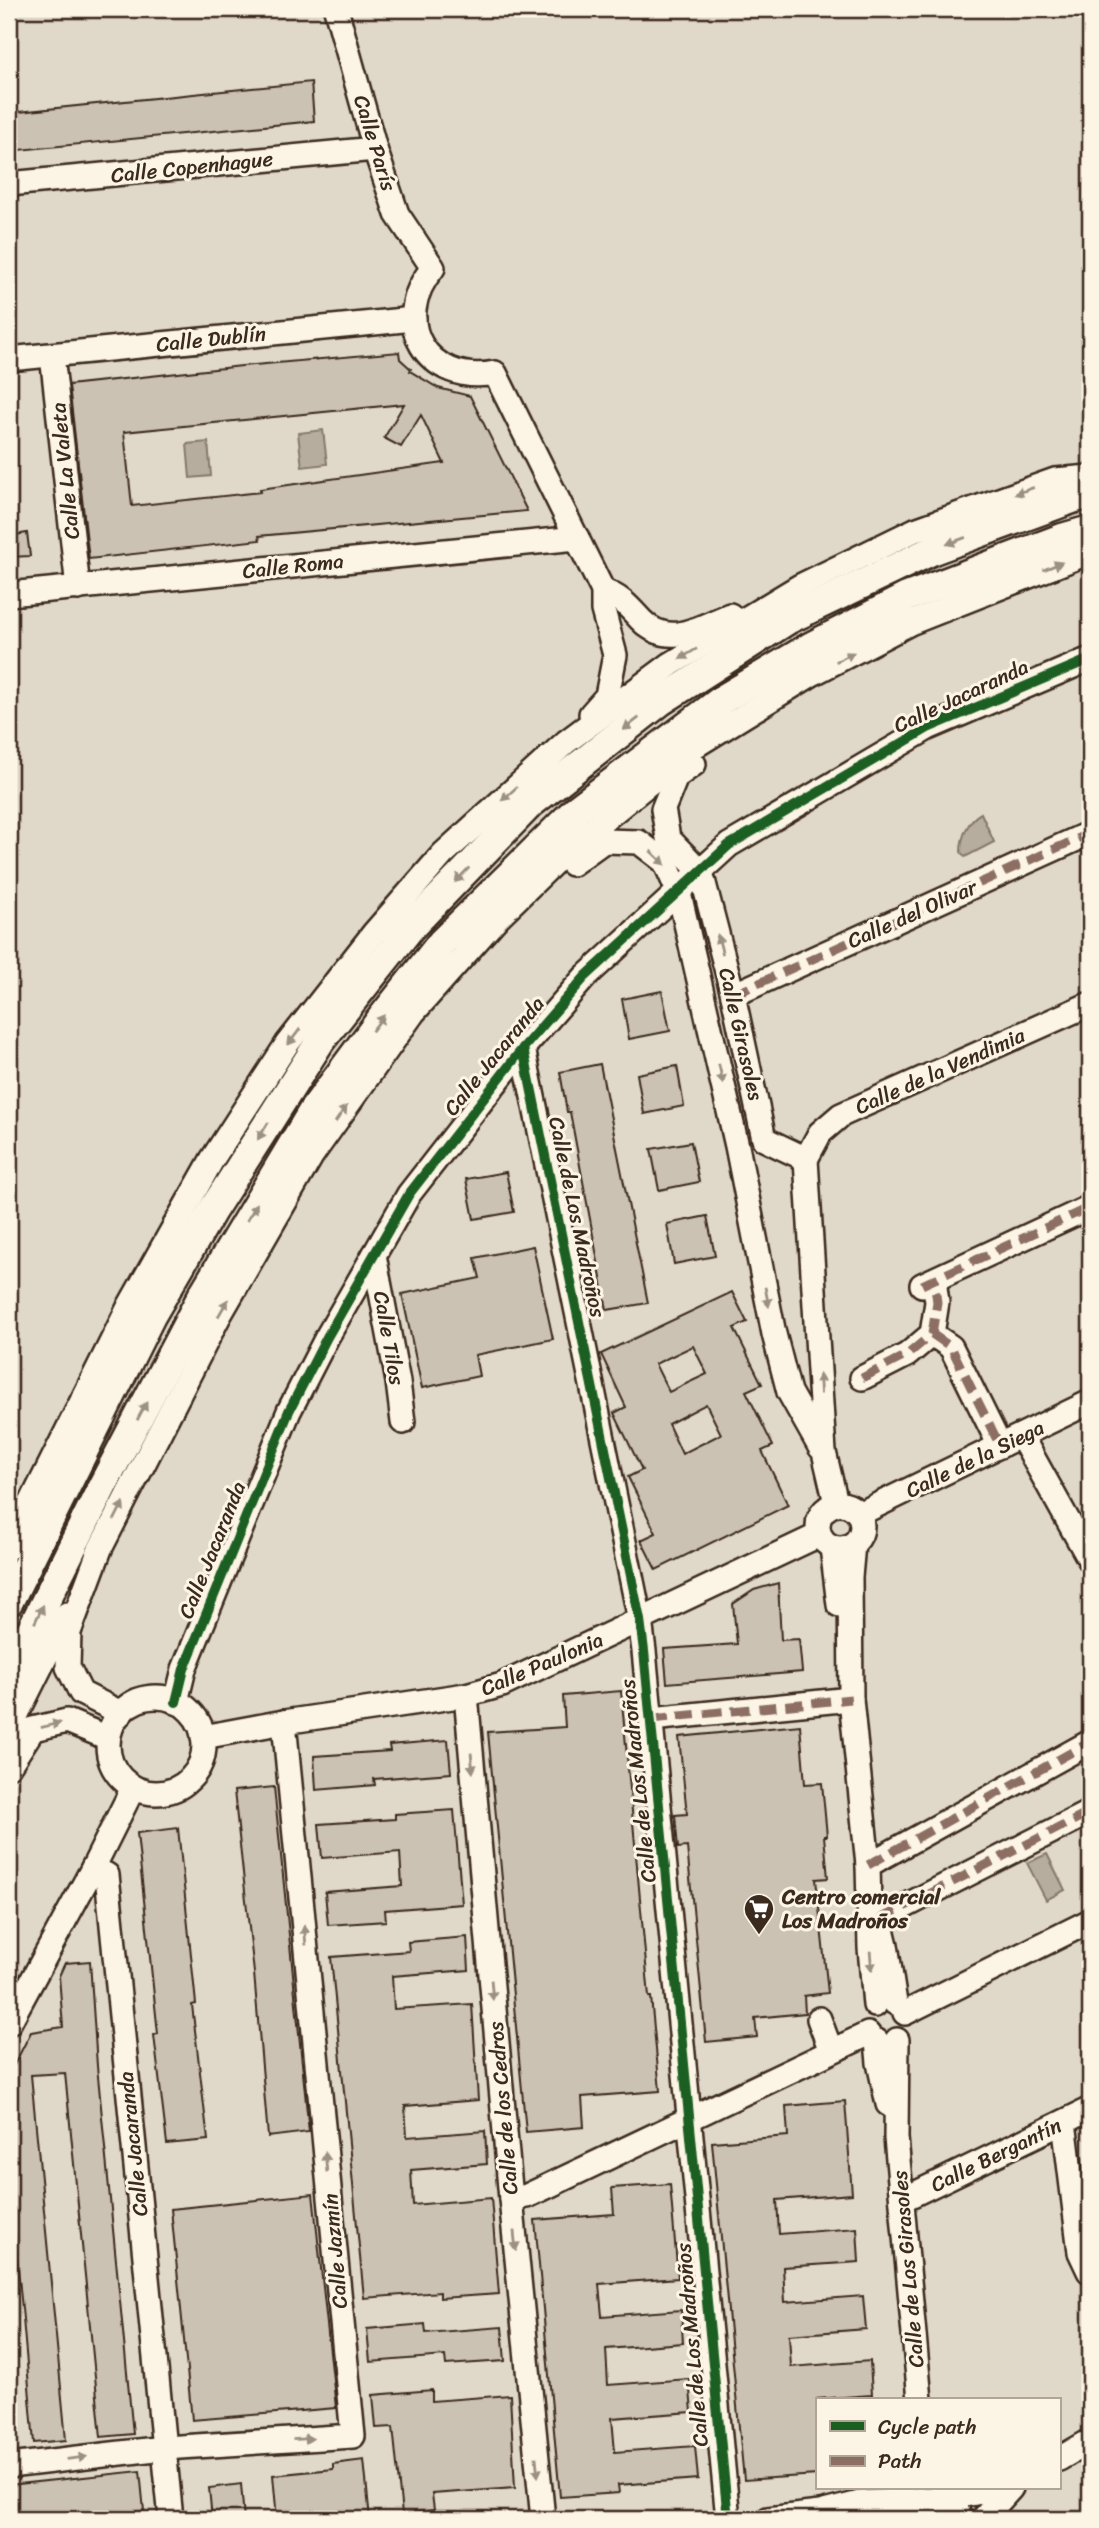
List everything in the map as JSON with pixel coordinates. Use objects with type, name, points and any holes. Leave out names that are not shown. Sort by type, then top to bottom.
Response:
[{"type":"main road","points":[[9,1601],[151,1316],[212,1211],[320,1040],[410,928],[530,804],[661,701],[789,619],[933,550],[1090,494]]},
{"type":"main road","points":[[9,1675],[103,1485],[203,1294],[314,1109],[442,942],[576,810],[723,699],[810,647],[907,597],[1062,538],[1090,530]]},
{"type":"street","name":"Calle París","points":[[336,9],[375,149],[397,214],[433,268],[420,286],[414,319]]},
{"type":"street","name":"Calle Copenhague","points":[[9,184],[375,149]]},
{"type":"street","name":"Calle Dublín","points":[[9,359],[414,319]]},
{"type":"street","points":[[414,319],[422,346],[441,366],[467,375],[495,373],[603,591],[603,610],[615,655],[607,696],[566,742]]},
{"type":"street","name":"Calle La Valeta","points":[[52,355],[78,588]]},
{"type":"street","points":[[603,591],[618,596],[648,627],[665,635],[681,635],[800,586],[915,530],[1055,480],[1090,477]]},
{"type":"street","name":"Calle Roma","points":[[9,594],[576,538]]},
{"type":"street","points":[[9,1730],[219,1316],[312,1155],[413,1013],[498,917],[568,849],[695,746],[812,674],[910,623],[1090,552]]},
{"type":"street","points":[[9,1547],[130,1305],[213,1158],[287,1044],[374,933],[443,854],[566,742],[671,664],[800,586]]},
{"type":"street","name":"Calle Jacaranda","points":[[176,1702],[184,1669],[289,1411],[327,1337],[409,1194],[523,1048],[585,977],[729,845],[928,728],[1090,659]]},
{"type":"street","name":"Calle Girasoles","points":[[764,1139],[733,995],[701,872],[668,838],[663,809],[676,777],[812,674]]},
{"type":"street","name":"Calle del Olivar","points":[[733,995],[1090,833]]},
{"type":"street","name":"Calle Girasoles","points":[[498,917],[604,841],[639,842],[664,862],[679,893],[737,1146],[774,1334],[789,1392],[824,1452]]},
{"type":"street","name":"Calle de la Vendimia","points":[[806,1158],[820,1133],[841,1115],[1090,1004]]},
{"type":"street","name":"Calle de Los Madroños","points":[[523,1048],[640,1620],[728,2519]]},
{"type":"street","points":[[737,1146],[764,1139],[806,1158]]},
{"type":"street","name":"Calle Girasoles","points":[[806,1158],[824,1452],[836,1503]]},
{"type":"street","points":[[1090,1207],[928,1282],[937,1302],[942,1341],[1090,1560]]},
{"type":"street","name":"Calle Tilos","points":[[374,1255],[398,1382],[402,1422]]},
{"type":"street","points":[[862,1378],[942,1341]]},
{"type":"street","name":"Calle de la Siega","points":[[859,1514],[1090,1402]]},
{"type":"street","points":[[511,2199],[527,2196],[831,2051],[904,2033],[907,2022],[891,2007],[870,1948],[868,1867],[850,1667],[834,1576],[834,1542],[817,1522],[827,1507],[836,1503],[845,1504],[859,1514],[862,1527],[859,1536],[834,1542]]},
{"type":"street","name":"Calle Paulonia","points":[[203,1737],[466,1695],[502,1685],[640,1620],[834,1542]]},
{"type":"street","points":[[100,1549],[69,1632],[68,1667],[82,1693],[121,1713]]},
{"type":"street","name":"Calle de los Cedros","points":[[466,1695],[542,2519]]},
{"type":"street","points":[[162,1697],[176,1702],[189,1710],[203,1737],[203,1752],[198,1767],[190,1779],[163,1793],[133,1788],[113,1767],[108,1738],[112,1725],[133,1703],[162,1697]]},
{"type":"street","points":[[651,1719],[851,1699]]},
{"type":"street","points":[[9,1766],[33,1730],[67,1721],[108,1738]]},
{"type":"street","name":"Calle Jazmín","points":[[9,2466],[164,2448],[353,2436],[284,1722]]},
{"type":"street","points":[[868,1867],[1090,1742]]},
{"type":"street","points":[[9,2023],[133,1788]]},
{"type":"street","points":[[880,1919],[1090,1812]]},
{"type":"street","points":[[868,1867],[886,1945],[891,2007]]},
{"type":"street","name":"Calle Jacaranda","points":[[93,1868],[107,1875],[171,2519]]},
{"type":"street","points":[[881,2038],[865,2024],[867,2012],[891,2007],[1090,1920]]},
{"type":"street","points":[[819,2019],[831,2051]]},
{"type":"street","name":"Calle de Los Girasoles","points":[[881,2038],[879,2063],[896,2138],[920,2398]]},
{"type":"street","name":"Calle Bergantín","points":[[902,2200],[1090,2109]]},
{"type":"street","points":[[1064,2122],[1080,2252],[1089,2271]]},
{"type":"street","points":[[1060,2458],[1090,2441]]},
{"type":"street","points":[[910,2519],[917,2504],[934,2505],[995,2490]]},
{"type":"street","points":[[983,2519],[1009,2490]]},
{"type":"street","points":[[768,2519],[820,2513],[860,2503],[955,2504],[960,2519]]},
{"type":"street","points":[[820,2513],[886,2519]]},
{"type":"shaded area","points":[[9,9],[1090,9],[1090,2519],[9,2519]]},
{"type":"shaded area","points":[[323,430],[327,464],[302,467],[298,433]]},
{"type":"shaded area","points":[[208,442],[211,476],[190,478],[187,444]]},
{"type":"shaded area","points":[[981,813],[994,842],[965,857],[961,852],[964,835],[972,820]]},
{"type":"shaded area","points":[[1047,1854],[1065,1890],[1046,1900],[1027,1863]]},
{"type":"building","points":[[311,82],[314,121],[9,151],[9,113]]},
{"type":"building","points":[[399,352],[400,359],[410,371],[438,388],[470,396],[527,511],[259,536],[260,540],[89,559],[69,385]],"holes":[[[404,404],[384,438],[401,447],[421,415],[444,463],[260,489],[261,492],[132,506],[124,432]]]},
{"type":"building","points":[[27,533],[30,556],[9,557],[9,536]]},
{"type":"building","points":[[662,991],[670,1031],[629,1039],[622,999]]},
{"type":"building","points":[[600,1064],[648,1303],[607,1310],[560,1072]]},
{"type":"building","points":[[677,1066],[684,1106],[644,1114],[637,1074]]},
{"type":"building","points":[[691,1142],[699,1182],[659,1190],[651,1149]]},
{"type":"building","points":[[506,1172],[514,1212],[474,1219],[466,1179]]},
{"type":"building","points":[[707,1216],[715,1256],[674,1264],[667,1224]]},
{"type":"building","points":[[533,1246],[553,1339],[475,1355],[479,1376],[422,1388],[402,1294],[480,1278],[475,1258]]},
{"type":"building","points":[[732,1292],[747,1322],[734,1328],[762,1384],[746,1391],[773,1446],[762,1451],[788,1505],[656,1570],[641,1540],[656,1533],[628,1477],[642,1470],[614,1413],[626,1407],[601,1354]],"holes":[[[693,1346],[707,1374],[669,1392],[655,1364]],[[706,1404],[721,1434],[682,1454],[668,1424]]]},
{"type":"building","points":[[778,1583],[781,1640],[799,1639],[802,1672],[667,1683],[664,1649],[737,1644],[733,1604],[754,1590]]},
{"type":"building","points":[[621,1691],[660,2091],[582,2097],[584,2127],[526,2132],[488,1732],[565,1727],[563,1696]]},
{"type":"building","name":"Centro comercial Los Madroños","points":[[800,1725],[805,1784],[822,1783],[828,1878],[816,1879],[828,1993],[804,1996],[805,2013],[755,2018],[757,2037],[706,2042],[687,1847],[678,1848],[675,1815],[687,1814],[679,1737]]},
{"type":"building","points":[[448,1740],[451,1773],[374,1779],[375,1785],[316,1790],[314,1756],[390,1751],[389,1745]]},
{"type":"building","points":[[274,1787],[309,2132],[268,2137],[254,1973],[234,1791]]},
{"type":"building","points":[[454,1810],[462,1904],[385,1910],[386,1921],[328,1925],[325,1892],[402,1886],[400,1852],[322,1858],[319,1824],[395,1819],[395,1814]]},
{"type":"building","points":[[178,1828],[196,2004],[192,2005],[208,2140],[167,2144],[154,2035],[158,2034],[137,1833]]},
{"type":"building","points":[[467,1937],[469,1970],[392,1976],[394,2009],[472,2004],[478,2100],[405,2106],[407,2137],[485,2131],[487,2164],[411,2170],[413,2205],[491,2198],[499,2294],[440,2298],[440,2292],[364,2298],[331,1957],[409,1951],[408,1942]]},
{"type":"building","points":[[90,1961],[97,2066],[133,2434],[101,2437],[65,2073],[31,2075],[66,2440],[34,2443],[9,2198],[9,2096],[14,2095],[12,2069],[31,2032],[63,2027],[59,1976],[65,1963]]},
{"type":"building","points":[[845,2101],[852,2194],[777,2200],[779,2234],[857,2228],[859,2262],[783,2267],[785,2302],[863,2296],[866,2329],[789,2335],[791,2367],[870,2361],[872,2395],[816,2398],[816,2475],[744,2480],[712,2142],[788,2136],[786,2106]]},
{"type":"building","points":[[670,2184],[678,2278],[599,2284],[602,2316],[681,2310],[683,2343],[606,2349],[608,2385],[689,2379],[692,2412],[612,2418],[615,2452],[695,2446],[698,2479],[618,2485],[619,2493],[560,2497],[535,2220],[614,2214],[612,2188]]},
{"type":"building","points":[[313,2194],[336,2408],[192,2420],[171,2209]]},
{"type":"building","points":[[425,2324],[426,2333],[502,2327],[505,2361],[446,2365],[445,2356],[370,2362],[367,2329]]},
{"type":"building","points":[[432,2390],[432,2401],[510,2395],[515,2488],[432,2494],[434,2510],[402,2514],[393,2427],[376,2428],[373,2395]]},
{"type":"building","points":[[364,2460],[370,2519],[277,2519],[273,2475],[333,2469],[333,2464]]},
{"type":"building","points":[[140,2471],[144,2511],[72,2519],[9,2519],[9,2485]]},
{"type":"building","points":[[241,2484],[244,2519],[212,2519],[209,2488]]},
{"type":"marked path","points":[[733,995],[1090,833]]},
{"type":"marked path","points":[[922,1285],[1090,1207]]},
{"type":"marked path","points":[[862,1378],[907,1355],[932,1334],[937,1302],[934,1280]]},
{"type":"marked path","points":[[932,1334],[951,1347],[1000,1446]]},
{"type":"marked path","points":[[651,1719],[851,1699]]},
{"type":"marked path","points":[[868,1865],[1090,1742]]},
{"type":"marked path","points":[[880,1919],[1090,1812]]},
{"type":"cycle path","points":[[176,1702],[184,1669],[289,1411],[327,1337],[409,1194],[523,1048],[585,977],[729,845],[928,728],[1090,659]]},
{"type":"cycle path","points":[[523,1048],[640,1620],[728,2519]]},
{"type":"place","name":"Centro comercial Los Madroños","points":[[759,1936]]}]
